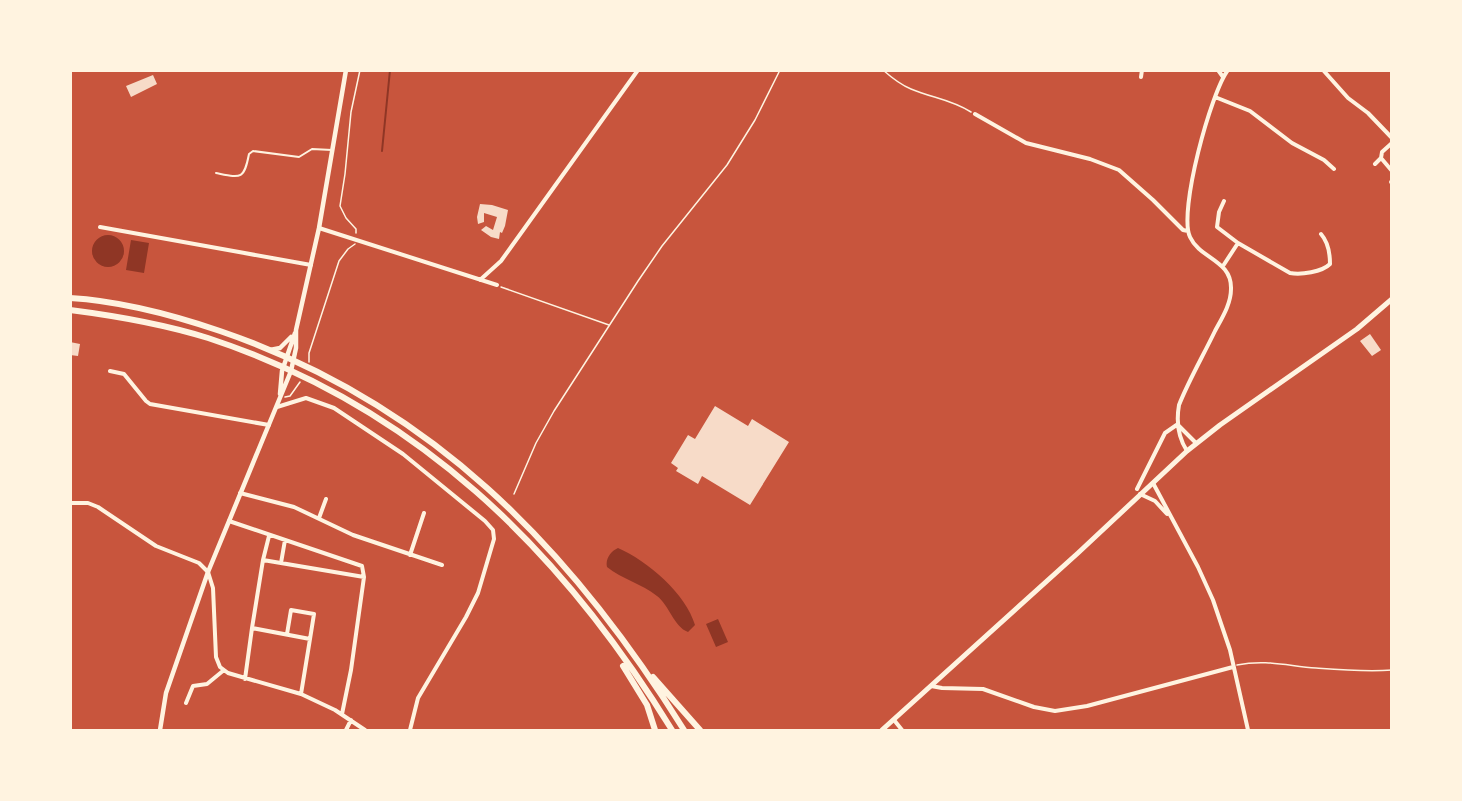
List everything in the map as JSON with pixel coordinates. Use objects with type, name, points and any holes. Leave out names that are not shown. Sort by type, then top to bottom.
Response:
[{"type":"main road","points":[[70,298],[123,306],[184,320],[270,350],[363,396],[404,422],[480,480],[553,551],[674,702],[700,730]]},
{"type":"main road","points":[[882,730],[1139,491],[1152,483],[1196,443],[1344,338],[1392,299]]},
{"type":"main road","points":[[70,310],[132,319],[234,347],[304,377],[399,431],[473,487],[537,550],[589,612],[672,730]]},
{"type":"main road","points":[[589,612],[647,705],[655,730]]},
{"type":"main road","points":[[629,646],[684,730]]},
{"type":"street","points":[[280,399],[286,357],[296,330],[319,228],[346,70]]},
{"type":"street","points":[[480,280],[501,261],[638,70]]},
{"type":"street","points":[[1141,77],[1142,70]]},
{"type":"street","points":[[1218,70],[1223,77]]},
{"type":"street","points":[[1187,451],[1178,432],[1178,412],[1182,398],[1229,299],[1230,279],[1223,266],[1196,245],[1188,231],[1187,220],[1194,168],[1215,97],[1228,70]]},
{"type":"street","points":[[1323,70],[1348,98],[1368,113],[1392,138]]},
{"type":"street","points":[[1215,97],[1250,111],[1292,143],[1319,156],[1334,170]]},
{"type":"street","points":[[975,114],[1026,143],[1098,162],[1119,170],[1183,230],[1188,231]]},
{"type":"street","points":[[1375,164],[1381,158],[1382,152],[1392,143]]},
{"type":"street","points":[[1381,158],[1392,171]]},
{"type":"street","points":[[1224,201],[1219,212],[1217,227],[1238,243],[1287,272],[1298,274],[1325,268],[1330,264],[1327,243],[1321,234]]},
{"type":"street","points":[[100,227],[311,265]]},
{"type":"street","points":[[319,228],[497,285]]},
{"type":"street","points":[[1223,266],[1238,243]]},
{"type":"street","points":[[270,350],[280,348],[296,330]]},
{"type":"street","points":[[160,730],[166,693],[208,572],[291,371],[296,330]]},
{"type":"street","points":[[111,371],[124,374],[150,404],[269,425]]},
{"type":"street","points":[[277,407],[306,398],[334,408],[403,454],[493,530],[494,539],[477,593],[466,617],[418,698],[410,730]]},
{"type":"street","points":[[1178,424],[1196,443]]},
{"type":"street","points":[[1169,517],[1155,501],[1139,491],[1165,433],[1178,424]]},
{"type":"street","points":[[1152,483],[1198,567],[1213,600],[1230,650],[1248,730]]},
{"type":"street","points":[[240,493],[294,507],[353,535],[442,565]]},
{"type":"street","points":[[319,518],[326,499]]},
{"type":"street","points":[[70,503],[88,503],[99,507],[156,546],[195,560],[208,572],[213,588],[214,651],[218,663],[224,670],[233,676],[301,694],[342,714],[365,730]]},
{"type":"street","points":[[410,555],[424,513]]},
{"type":"street","points":[[229,521],[362,566],[364,577],[351,670],[342,714]]},
{"type":"street","points":[[245,679],[263,560],[269,536]]},
{"type":"street","points":[[281,563],[285,540]]},
{"type":"street","points":[[263,560],[364,577]]},
{"type":"street","points":[[287,634],[291,610],[314,614],[301,694]]},
{"type":"street","points":[[252,628],[310,639]]},
{"type":"street","points":[[931,686],[983,690],[1034,707],[1055,711],[1087,706],[1233,667]]},
{"type":"street","points":[[186,703],[193,686],[207,684],[224,670]]},
{"type":"street","points":[[903,699],[910,705]]},
{"type":"street","points":[[346,730],[351,720]]},
{"type":"street","points":[[894,720],[902,730]]},
{"type":"lane","points":[[216,173],[242,176],[246,170],[249,154],[253,151],[299,157],[312,149],[332,150]]},
{"type":"path","points":[[309,368],[309,353],[334,274],[343,255],[357,240],[356,229],[346,218],[340,206],[351,112],[360,70]]},
{"type":"path","points":[[514,494],[536,443],[609,325],[662,246],[727,165],[755,120],[780,70]]},
{"type":"path","points":[[883,70],[911,90],[950,101],[975,114]]},
{"type":"path","points":[[497,285],[609,325]]},
{"type":"path","points":[[280,399],[290,396],[304,377]]},
{"type":"path","points":[[1233,667],[1266,661],[1317,669],[1392,670]]},
{"type":"shaded area","points":[[108,235],[119,240],[124,251],[119,262],[108,267],[97,262],[92,251],[97,240]]},
{"type":"shaded area","points":[[131,240],[149,243],[144,273],[126,270]]},
{"type":"shaded area","points":[[618,548],[641,561],[675,590],[695,625],[688,632],[679,626],[657,596],[607,567],[609,556]]},
{"type":"shaded area","points":[[718,619],[728,642],[716,647],[706,624]]},
{"type":"building","points":[[153,75],[157,84],[131,97],[126,86]]},
{"type":"building","points":[[480,204],[508,210],[505,226],[502,233],[500,232],[499,239],[481,230],[486,226],[493,230],[497,217],[484,213],[484,222],[478,224]]},
{"type":"building","points":[[1370,334],[1381,350],[1372,356],[1360,341]]},
{"type":"building","points":[[70,342],[80,344],[78,356],[70,355]]},
{"type":"building","points":[[715,406],[748,426],[752,419],[789,442],[750,505],[702,476],[698,484],[676,471],[678,468],[671,463],[688,435],[695,439]]},
{"type":"waterway","points":[[382,151],[390,70]]}]
